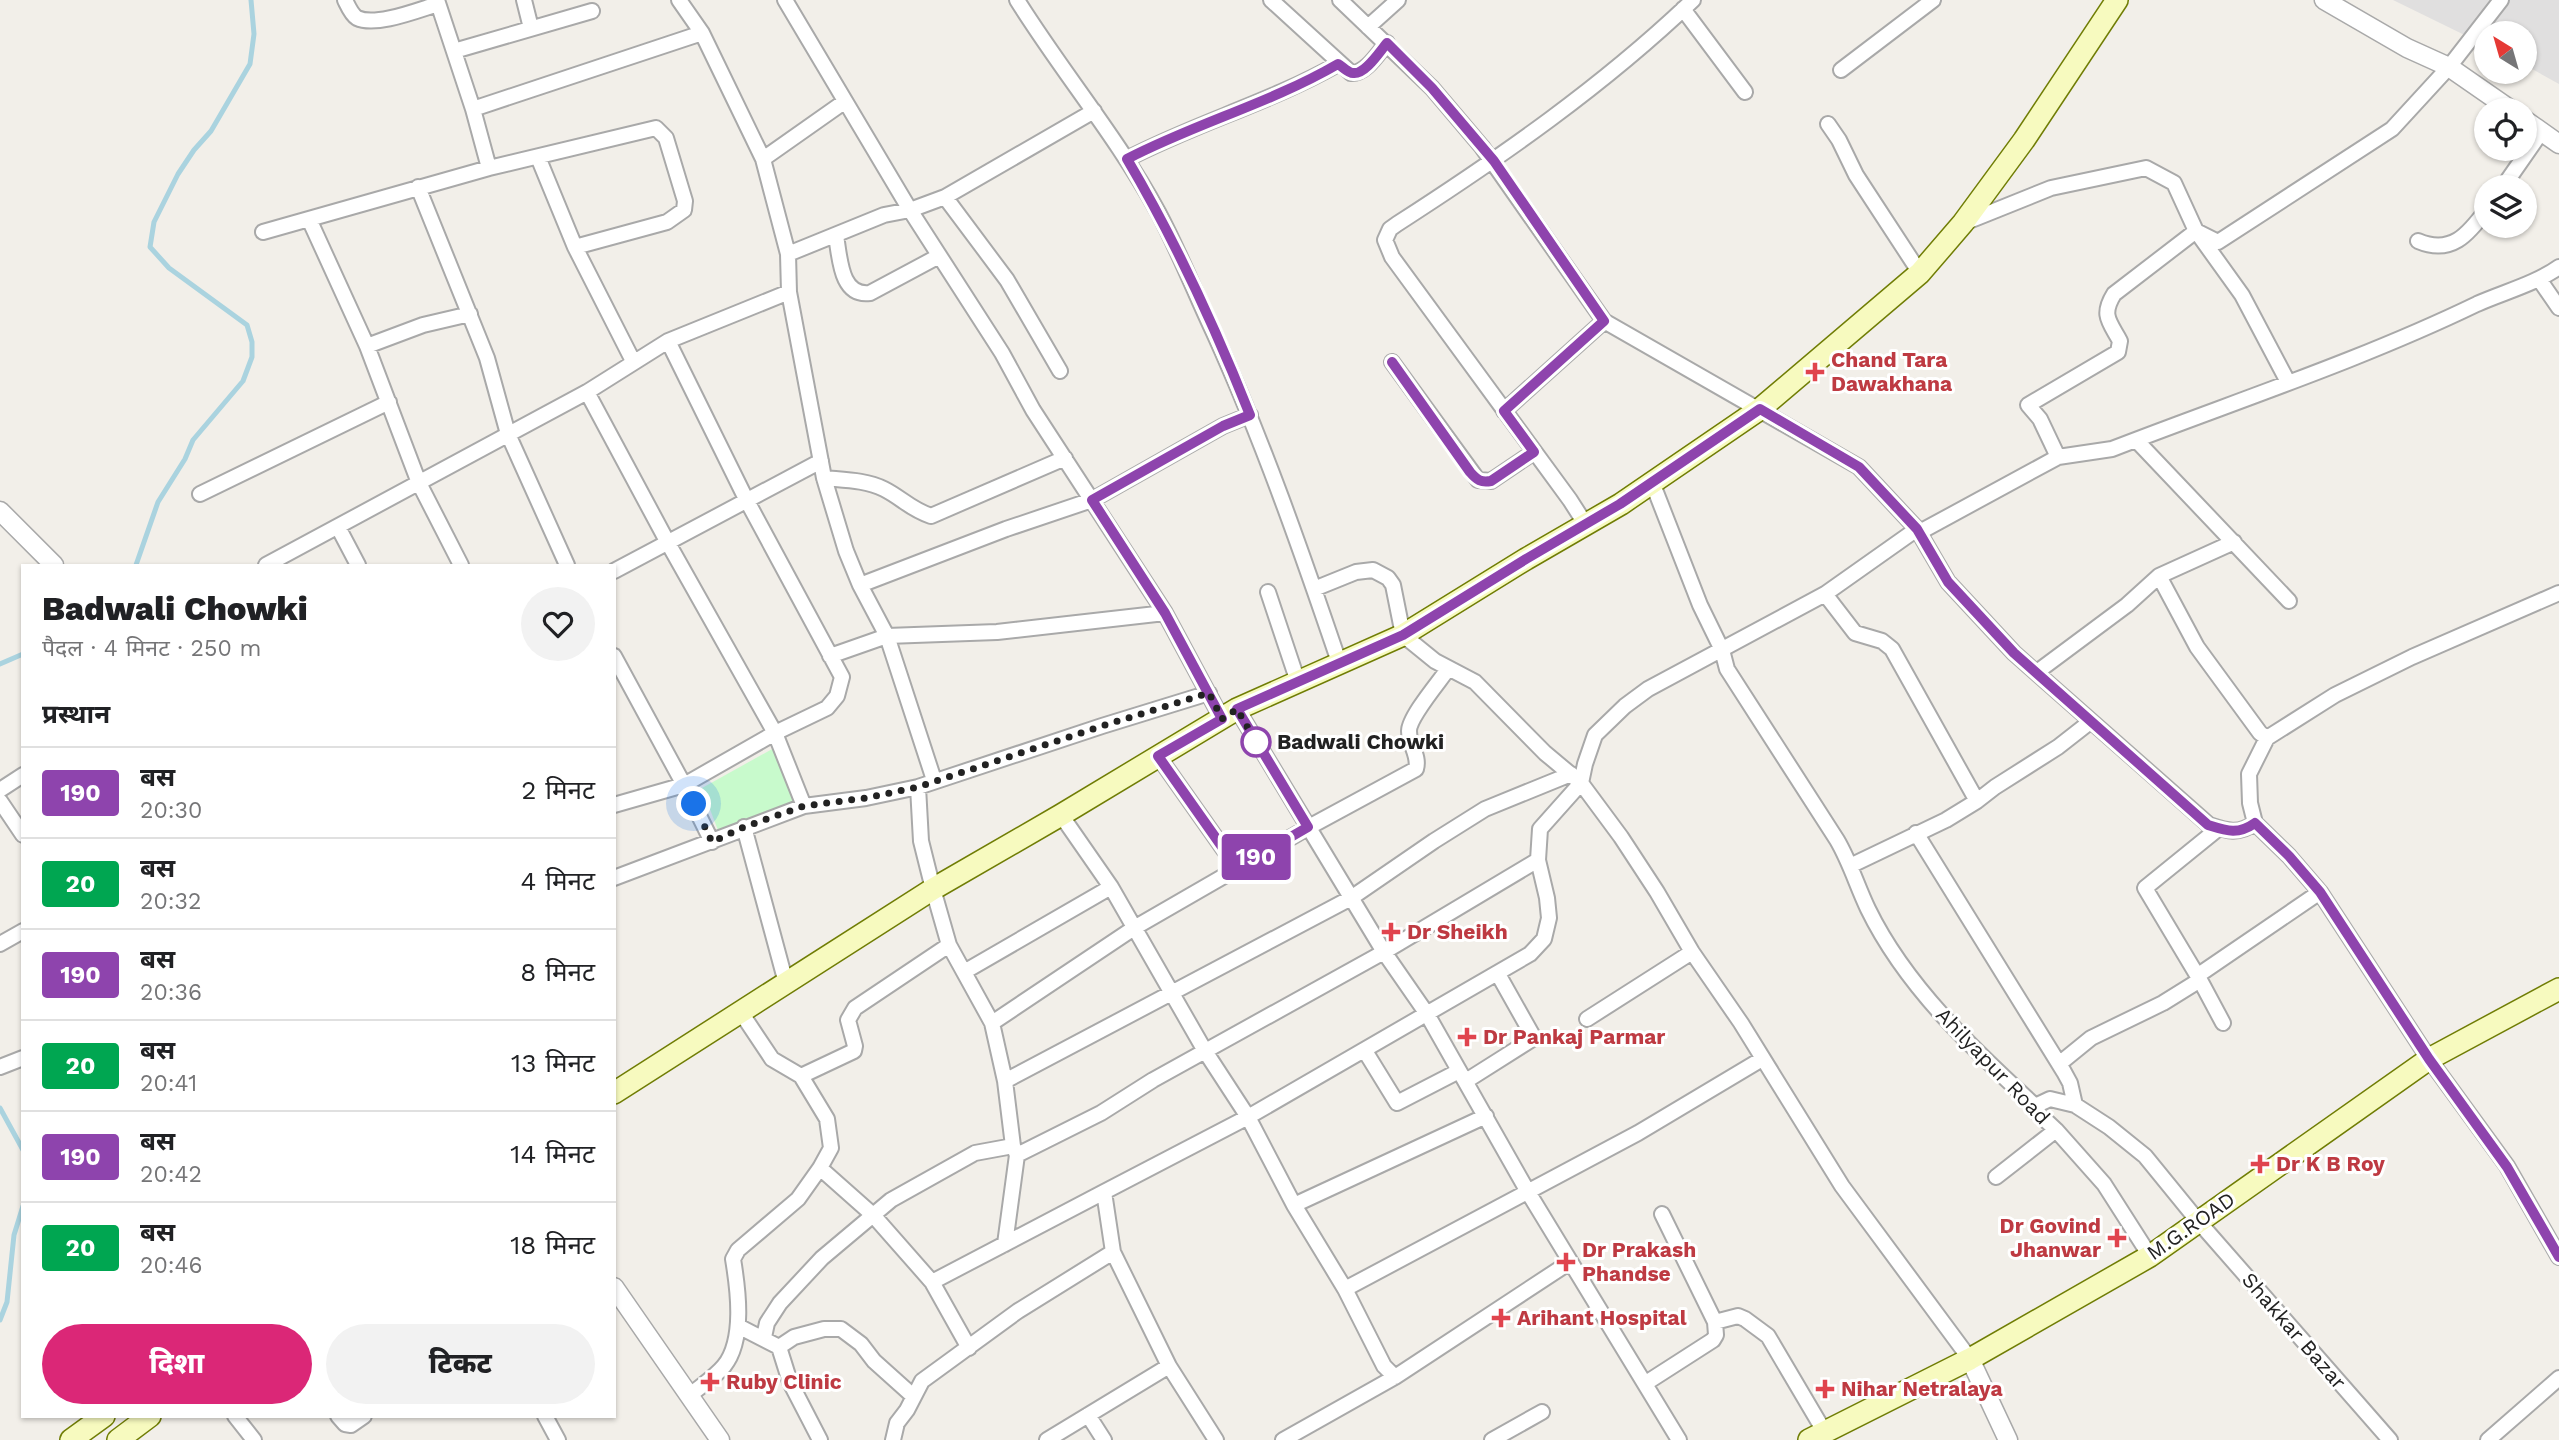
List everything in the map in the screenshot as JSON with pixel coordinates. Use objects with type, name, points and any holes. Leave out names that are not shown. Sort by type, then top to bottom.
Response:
[{"type":"main road","points":[[616,1092],[933,889],[1230,714],[1403,635],[1586,525],[1760,409],[1920,273],[1963,223],[2024,140],[2117,0]]},
{"type":"main road","name":"M.G.ROAD","points":[[1816,1435],[1970,1359],[2150,1255],[2429,1059],[2559,989]]},
{"type":"main road","points":[[71,1440],[101,1418]]},
{"type":"main road","points":[[118,1440],[147,1418]]},
{"type":"street","points":[[345,0],[352,14],[359,19],[386,19],[437,2],[473,109],[489,168]]},
{"type":"street","points":[[524,0],[531,28]]},
{"type":"street","points":[[679,0],[702,33],[764,159],[788,254],[789,292],[824,478],[846,551],[860,585],[887,636],[933,780]]},
{"type":"street","points":[[1017,0],[1044,43],[1127,159],[1176,249],[1231,367],[1250,415],[1298,538],[1340,665]]},
{"type":"street","points":[[1270,0],[1351,73],[1356,74],[1363,69],[1387,43]]},
{"type":"street","points":[[1340,0],[1432,88],[1494,161],[1604,321],[1859,467],[1917,531],[1948,582],[2014,653],[2090,722],[2208,825],[2232,832],[2245,830],[2255,823]]},
{"type":"street","points":[[1368,27],[1398,0]]},
{"type":"street","points":[[1841,70],[1933,0]]},
{"type":"street","points":[[2324,0],[2407,48],[2449,67],[2494,98]]},
{"type":"street","points":[[2196,230],[2218,242],[2392,129],[2449,67],[2501,0]]},
{"type":"street","points":[[787,1],[909,211],[1002,353],[1033,410],[1165,613],[1209,693],[1230,714],[1308,827],[1384,952],[1427,1014],[1528,1192],[1679,1440]]},
{"type":"street","points":[[1586,525],[1392,257],[1385,240],[1390,229],[1397,223],[1494,161],[1597,83],[1688,5],[1745,92]]},
{"type":"street","points":[[454,51],[592,11]]},
{"type":"street","points":[[473,109],[702,33]]},
{"type":"street","points":[[1127,159],[1165,139],[1305,83],[1338,64]]},
{"type":"street","points":[[764,159],[844,102]]},
{"type":"street","points":[[788,254],[884,215],[909,211],[945,197],[1094,111]]},
{"type":"street","points":[[1828,124],[1856,175],[1920,273]]},
{"type":"street","points":[[263,232],[489,168],[656,128],[666,138],[685,201],[684,210],[667,222],[575,247]]},
{"type":"street","points":[[2537,128],[2559,144]]},
{"type":"street","points":[[2511,175],[2542,131]]},
{"type":"street","points":[[538,157],[575,247],[633,361]]},
{"type":"street","points":[[1963,223],[2051,188],[2146,168],[2174,183],[2196,230],[2242,295],[2288,382]]},
{"type":"street","points":[[418,187],[470,314],[508,434],[568,564]]},
{"type":"street","points":[[945,197],[1007,280],[1060,371]]},
{"type":"street","points":[[309,219],[367,346],[419,483],[460,564]]},
{"type":"street","points":[[2417,241],[2430,246],[2445,246],[2470,233],[2474,227]]},
{"type":"street","points":[[2058,457],[2040,419],[2028,405],[2118,352],[2120,341],[2107,317],[2106,307],[2110,300],[2196,230]]},
{"type":"street","points":[[836,236],[843,274],[852,290],[860,294],[870,293],[939,256]]},
{"type":"street","points":[[932,1282],[1248,1117],[1530,954],[1544,939],[1549,918],[1548,898],[1538,860],[1540,829],[1585,764],[1595,735],[1625,706],[1648,689],[1825,594],[1917,531],[2058,457],[2112,449],[2136,440],[2426,329],[2539,279],[2559,267]]},
{"type":"street","points":[[2539,279],[2559,309]]},
{"type":"street","points":[[268,564],[587,392],[668,341],[789,292]]},
{"type":"street","points":[[367,346],[423,325],[470,314]]},
{"type":"street","points":[[1504,411],[1604,321]]},
{"type":"street","points":[[616,804],[684,785],[775,733],[827,708],[836,696],[842,677],[746,499],[668,341]]},
{"type":"street","points":[[1392,362],[1478,480],[1491,481],[1534,452]]},
{"type":"street","points":[[587,392],[775,733],[804,806]]},
{"type":"street","points":[[200,494],[389,402]]},
{"type":"street","points":[[860,585],[1006,529],[1092,500],[1223,426],[1250,415]]},
{"type":"street","points":[[2136,440],[2289,601]]},
{"type":"street","points":[[824,478],[866,482],[883,488],[915,511],[931,516],[1065,458]]},
{"type":"street","points":[[616,570],[821,461]]},
{"type":"street","name":"Ahilyapur Road","points":[[1652,482],[1700,605],[1722,650],[1727,669],[1852,866],[1868,909],[1898,957],[1932,1002],[1974,1050],[2035,1106],[2039,1114],[2104,1184],[2150,1255]]},
{"type":"street","points":[[0,511],[53,563]]},
{"type":"street","points":[[338,527],[357,564]]},
{"type":"street","points":[[2037,672],[2127,604],[2159,576],[2234,542]]},
{"type":"street","points":[[1314,589],[1356,572],[1373,570],[1388,578],[1393,585],[1403,635],[1435,662],[1475,682],[1545,753],[1576,778],[1650,881],[1692,952],[1741,1023],[1842,1186],[1970,1359],[2008,1440]]},
{"type":"street","points":[[2159,576],[2197,647],[2260,733],[2267,738]]},
{"type":"street","points":[[1268,592],[1298,682]]},
{"type":"street","points":[[2557,1249],[2507,1167],[2429,1059],[2320,892],[2289,856],[2255,823],[2250,803],[2249,774],[2267,738],[2334,695],[2412,657],[2559,593]]},
{"type":"street","points":[[1825,594],[1856,634],[1882,641],[1892,649],[1977,801]]},
{"type":"street","points":[[830,656],[887,636],[997,632],[1165,613]]},
{"type":"street","points":[[616,660],[712,842]]},
{"type":"street","points":[[992,1023],[1134,928],[1308,827],[1416,769],[1418,762],[1409,732],[1411,721],[1448,668]]},
{"type":"street","points":[[616,877],[804,806],[866,798],[918,787],[1209,693]]},
{"type":"street","points":[[1852,866],[1946,820],[2058,747],[2090,722]]},
{"type":"street","points":[[1158,756],[1237,868]]},
{"type":"street","points":[[0,790],[21,776]]},
{"type":"street","points":[[1005,1081],[1351,898],[1485,809],[1576,778]]},
{"type":"street","points":[[918,787],[921,841],[949,946],[992,1023],[1005,1081],[1015,1151],[1004,1244]]},
{"type":"street","points":[[0,801],[21,832]]},
{"type":"street","points":[[1061,815],[1111,887],[1205,1051],[1248,1117],[1294,1205],[1345,1289],[1384,1366],[1395,1377]]},
{"type":"street","points":[[744,827],[786,983]]},
{"type":"street","points":[[2219,828],[2145,888],[2223,1023]]},
{"type":"street","points":[[1916,833],[2070,1083],[2075,1105],[2050,1099],[2035,1106]]},
{"type":"street","points":[[764,1337],[767,1323],[780,1303],[822,1258],[891,1200],[918,1183],[975,1153],[1015,1151],[1101,1113],[1153,1080],[1384,952],[1538,860]]},
{"type":"street","points":[[964,972],[1111,887]]},
{"type":"street","points":[[2059,1064],[2091,1038],[2163,1003],[2320,892]]},
{"type":"street","points":[[0,944],[21,932]]},
{"type":"street","points":[[801,1076],[854,1051],[848,1020],[855,1008],[949,946]]},
{"type":"street","points":[[1587,1019],[1692,952]]},
{"type":"street","points":[[1365,1051],[1397,1103],[1462,1076],[1534,1038],[1498,974]]},
{"type":"street","points":[[690,1395],[726,1364],[738,1325],[738,1286],[733,1259],[738,1250],[791,1205],[820,1168],[831,1147],[827,1119],[801,1076],[772,1059],[740,1011]]},
{"type":"street","points":[[0,1067],[21,1059]]},
{"type":"street","points":[[1345,1289],[1639,1133],[1762,1059]]},
{"type":"street","name":"Shakkar Bazar","points":[[2075,1105],[2109,1127],[2145,1156],[2198,1221],[2390,1440]]},
{"type":"street","points":[[1294,1205],[1486,1115]]},
{"type":"street","points":[[1996,1177],[2056,1130]]},
{"type":"street","points":[[820,1168],[873,1215],[932,1282],[969,1348]]},
{"type":"street","points":[[1104,1192],[1113,1252],[1169,1366],[1216,1440]]},
{"type":"street","points":[[1646,1383],[1713,1340],[1715,1322],[1662,1214]]},
{"type":"street","points":[[893,1440],[897,1423],[922,1381],[1018,1311],[1113,1252]]},
{"type":"street","points":[[1283,1440],[1395,1377],[1570,1262]]},
{"type":"street","points":[[616,1290],[720,1440]]},
{"type":"street","points":[[1715,1322],[1738,1316],[1768,1336],[1816,1435]]},
{"type":"street","points":[[738,1325],[779,1347],[790,1382],[820,1440]]},
{"type":"street","points":[[779,1347],[794,1337],[824,1328],[841,1329],[861,1344],[874,1361],[913,1396]]},
{"type":"street","points":[[1046,1440],[1169,1366]]},
{"type":"street","points":[[2488,1440],[2559,1378]]},
{"type":"street","points":[[1492,1440],[1542,1412]]},
{"type":"street","points":[[1088,1415],[1104,1440]]},
{"type":"street","points":[[237,1418],[254,1440]]},
{"type":"street","points":[[340,1418],[351,1425],[361,1418]]},
{"type":"street","points":[[546,1418],[558,1440]]},
{"type":"shaded area","points":[[2393,0],[2559,0],[2559,84],[2538,72],[2538,21],[2474,21],[2474,40]]},
{"type":"green space","points":[[774,748],[797,806],[719,833],[702,788]]},
{"type":"waterway","points":[[136,564],[158,502],[185,459],[193,440],[243,381],[252,357],[252,342],[247,325],[169,268],[150,247],[154,222],[178,174],[211,131],[250,64],[254,34],[251,0]]},
{"type":"waterway","points":[[0,664],[21,655]]},
{"type":"waterway","points":[[0,1108],[21,1146]]},
{"type":"waterway","points":[[0,1320],[7,1302],[14,1235],[21,1212]]},
{"type":"bus line","name":"190","points":[[1392,362],[1470,472],[1478,480],[1491,481],[1534,452],[1504,411],[1604,321],[1494,161],[1432,88],[1387,43],[1356,74],[1338,64],[1305,83],[1165,139],[1127,159],[1158,213],[1199,297],[1250,415],[1223,426],[1092,500],[1165,613],[1222,719],[1158,756],[1237,868],[1308,827],[1237,709],[1403,635],[1620,504],[1760,409],[1859,467],[1917,529],[1948,582],[2014,653],[2208,825],[2232,832],[2245,830],[2255,823],[2289,856],[2320,892],[2429,1059],[2507,1167],[2559,1257]]},
{"type":"place","name":"Chand Tara Dawakhana","points":[[1815,372]]},
{"type":"place","name":"Badwali Chowki","points":[[1256,742]]},
{"type":"place","name":"Dr Sheikh","points":[[1391,932]]},
{"type":"place","name":"Dr Pankaj Parmar","points":[[1467,1037]]},
{"type":"place","name":"Dr K B Roy","points":[[2260,1164]]},
{"type":"place","name":"Dr Govind Jhanwar","points":[[2117,1238]]},
{"type":"place","name":"Dr Prakash Phandse","points":[[1566,1262]]},
{"type":"place","name":"Arihant Hospital","points":[[1501,1318]]},
{"type":"place","name":"Ruby Clinic","points":[[710,1382]]},
{"type":"place","name":"Nihar Netralaya","points":[[1825,1389]]},
{"type":"route","points":[[694,804],[712,842],[744,827],[804,806],[866,798],[918,787],[1209,693],[1222,719],[1237,709],[1256,742]]}]
